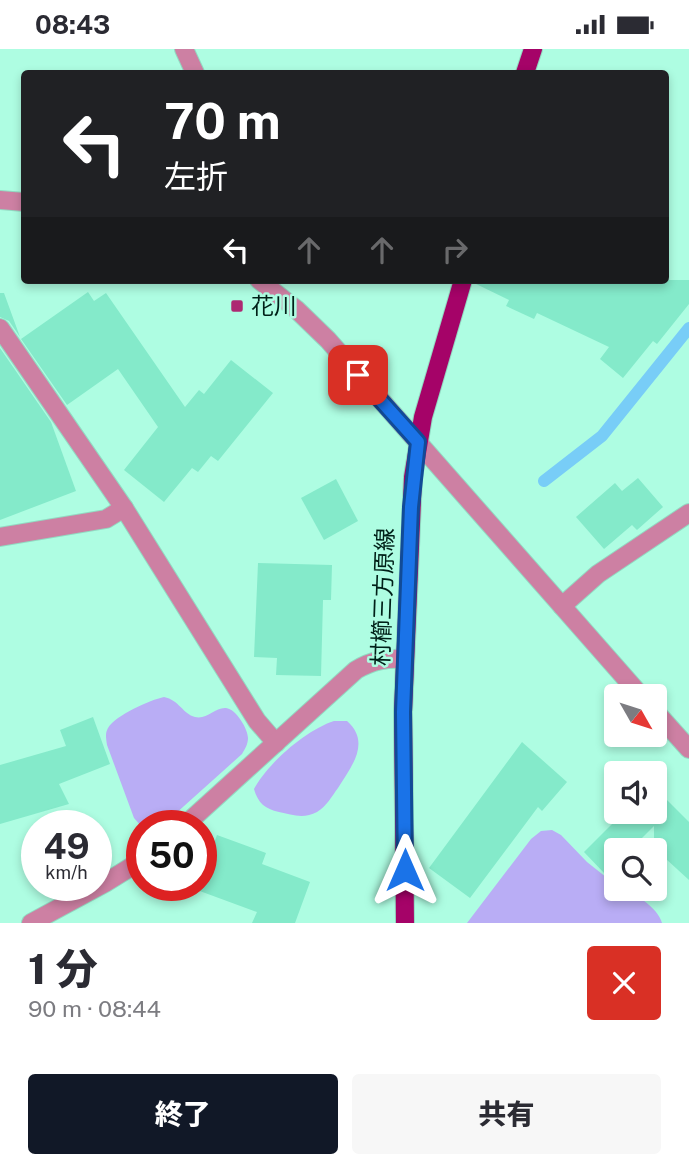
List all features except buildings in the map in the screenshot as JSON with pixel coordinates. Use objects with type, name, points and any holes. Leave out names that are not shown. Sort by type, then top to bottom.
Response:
[{"type":"main road","points":[[526,70],[533,49]]},
{"type":"main road","name":"村櫛三方原線","points":[[405,923],[403,712],[411,497],[418,442],[462,284]]},
{"type":"street","points":[[184,49],[194,70]]},
{"type":"street","points":[[0,199],[21,202]]},
{"type":"street","points":[[264,284],[296,309],[328,340],[631,684]]},
{"type":"street","points":[[0,328],[124,508],[257,721],[276,743]]},
{"type":"street","points":[[0,537],[106,519],[124,508]]},
{"type":"street","points":[[562,606],[598,575],[689,513]]},
{"type":"street","points":[[202,810],[356,670],[370,662],[386,658],[405,659]]},
{"type":"street","points":[[667,724],[689,749]]},
{"type":"street","points":[[31,923],[126,870]]},
{"type":"shaded area","points":[[164,697],[195,717],[203,717],[222,708],[230,709],[244,725],[248,740],[246,746],[242,754],[180,810],[131,810],[107,745],[106,734],[112,723],[142,705]]},
{"type":"shaded area","points":[[334,721],[347,721],[358,737],[358,746],[349,771],[326,804],[317,812],[303,816],[274,811],[263,805],[254,789],[268,769],[300,740]]},
{"type":"shaded area","points":[[552,830],[561,835],[604,875],[604,901],[644,901],[655,911],[662,923],[467,923],[531,839],[541,831]]},
{"type":"waterway","points":[[544,481],[602,436],[689,328]]},
{"type":"place","name":"花川","points":[[237,306]]},
{"type":"route","points":[[358,375],[418,442],[411,507],[403,712],[405,870]]}]
